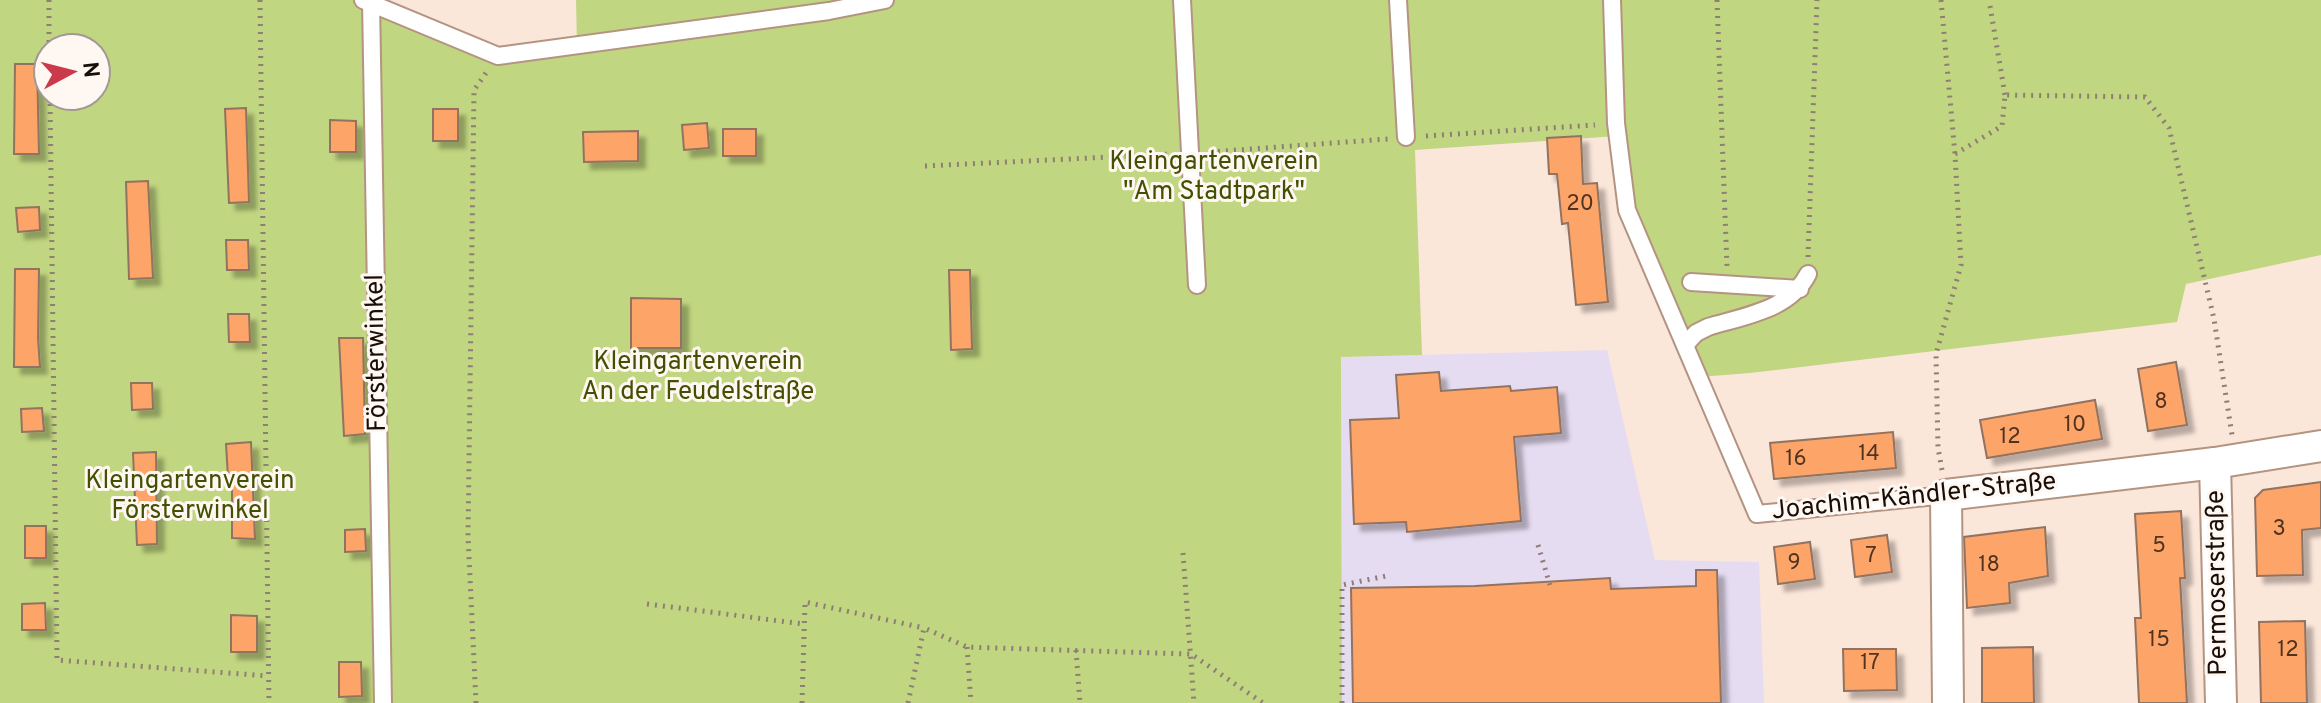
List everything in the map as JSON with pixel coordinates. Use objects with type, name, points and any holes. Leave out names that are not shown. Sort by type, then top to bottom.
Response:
[{"type":"street","name":"Joachim-Kändler-Straße","points":[[1946,495],[2226,461],[2321,446]]},
{"type":"street","name":"Permoserstraße","points":[[2221,703],[2226,461]]},
{"type":"street","points":[[1946,495],[1948,703]]},
{"type":"lane","points":[[498,56],[885,0]]},
{"type":"lane","points":[[1182,0],[1197,285]]},
{"type":"lane","points":[[1398,0],[1406,137]]},
{"type":"lane","name":"Joachim-Kändler-Straße","points":[[1612,0],[1616,123],[1627,210],[1757,514],[1946,495]]},
{"type":"lane","name":"Försterwinkel","points":[[383,703],[368,1],[498,56]]},
{"type":"lane","points":[[1691,282],[1804,281]]},
{"type":"lane","points":[[1685,345],[1696,333],[1708,327],[1786,300],[1804,281]]},
{"type":"path","points":[[49,0],[49,32]]},
{"type":"path","points":[[260,0],[269,703]]},
{"type":"path","points":[[1717,0],[1728,284]]},
{"type":"path","points":[[1804,281],[1817,0]]},
{"type":"path","points":[[1941,0],[1961,265],[1936,354],[1938,448],[1946,495]]},
{"type":"path","points":[[1955,154],[2002,126],[2005,95],[1990,6]]},
{"type":"path","points":[[476,703],[468,536],[474,90],[498,56]]},
{"type":"path","points":[[2005,95],[2145,97],[2169,128],[2214,319],[2226,461]]},
{"type":"path","points":[[50,112],[57,660],[268,676]]},
{"type":"path","points":[[925,166],[1191,153],[1616,123]]},
{"type":"path","points":[[1538,545],[1550,585]]},
{"type":"path","points":[[1183,553],[1194,703]]},
{"type":"path","points":[[1342,703],[1342,585],[1391,575]]},
{"type":"path","points":[[802,703],[805,602],[924,628],[967,647],[1191,654],[1263,703]]},
{"type":"path","points":[[647,604],[804,624]]},
{"type":"path","points":[[908,703],[924,628]]},
{"type":"path","points":[[967,647],[971,703]]},
{"type":"path","points":[[1076,650],[1080,703]]},
{"type":"shaded area","points":[[1607,350],[1655,560],[1759,562],[1764,703],[1342,703],[1341,357]]},
{"type":"green space","points":[[0,0],[363,0],[498,56],[577,45],[576,0],[2321,0],[2321,255],[2186,284],[2177,322],[1699,377],[1627,210],[1617,136],[1415,150],[1422,355],[1341,357],[1342,703],[0,703]]},
{"type":"building","points":[[15,64],[32,64],[32,112],[38,112],[39,154],[14,154]]},
{"type":"building","points":[[246,108],[249,202],[229,203],[225,109]]},
{"type":"building","points":[[433,109],[458,109],[458,141],[433,141]]},
{"type":"building","points":[[330,120],[356,121],[356,152],[330,152]]},
{"type":"building","points":[[707,123],[709,148],[684,150],[682,125]]},
{"type":"building","points":[[723,129],[756,129],[756,156],[723,156]]},
{"type":"building","points":[[638,131],[638,161],[584,162],[583,132]]},
{"type":"building","points":[[1581,136],[1583,184],[1597,183],[1608,302],[1576,305],[1568,223],[1562,224],[1557,174],[1549,174],[1547,138]]},
{"type":"building","points":[[148,181],[153,278],[129,279],[126,182]]},
{"type":"building","points":[[39,207],[40,230],[18,232],[16,208]]},
{"type":"building","points":[[226,240],[248,240],[249,270],[227,270]]},
{"type":"building","points":[[15,269],[39,269],[40,367],[14,367]]},
{"type":"building","points":[[949,270],[970,270],[972,349],[951,350]]},
{"type":"building","points":[[631,298],[681,299],[681,348],[631,348]]},
{"type":"building","points":[[228,314],[249,314],[250,342],[229,342]]},
{"type":"building","points":[[339,338],[363,338],[365,434],[344,436]]},
{"type":"building","points":[[2176,362],[2187,425],[2148,431],[2138,369]]},
{"type":"building","points":[[1439,372],[1441,391],[1510,386],[1511,391],[1557,387],[1561,433],[1514,437],[1521,521],[1407,532],[1406,522],[1354,524],[1350,420],[1399,418],[1396,375]]},
{"type":"building","points":[[131,383],[152,383],[153,409],[132,410]]},
{"type":"building","points":[[2095,400],[2102,439],[1987,458],[1980,420]]},
{"type":"building","points":[[42,408],[44,431],[22,432],[21,409]]},
{"type":"building","points":[[1893,432],[1896,468],[1774,479],[1770,443]]},
{"type":"building","points":[[251,442],[255,539],[232,538],[232,477],[228,477],[226,444]]},
{"type":"building","points":[[156,452],[157,544],[137,545],[133,453]]},
{"type":"building","points":[[2321,482],[2321,528],[2302,530],[2303,575],[2257,576],[2255,498],[2263,490]]},
{"type":"building","points":[[2181,511],[2185,578],[2180,578],[2187,703],[2139,703],[2135,618],[2141,618],[2135,514]]},
{"type":"building","points":[[25,526],[46,526],[46,558],[25,558]]},
{"type":"building","points":[[2045,527],[2048,576],[2009,583],[2010,603],[1967,608],[1964,537]]},
{"type":"building","points":[[365,529],[366,551],[345,552],[345,530]]},
{"type":"building","points":[[1887,535],[1892,572],[1855,577],[1851,540]]},
{"type":"building","points":[[1810,542],[1815,579],[1778,584],[1774,547]]},
{"type":"building","points":[[1696,570],[1717,570],[1721,703],[1353,703],[1351,588],[1475,586],[1610,578],[1611,589],[1696,586]]},
{"type":"building","points":[[45,603],[46,630],[22,630],[22,604]]},
{"type":"building","points":[[231,615],[257,616],[257,652],[231,652]]},
{"type":"building","points":[[2305,621],[2307,703],[2261,703],[2259,622]]},
{"type":"building","points":[[2033,647],[2034,703],[1982,703],[1982,648]]},
{"type":"building","points":[[1843,649],[1896,649],[1897,690],[1844,691]]},
{"type":"building","points":[[339,662],[361,662],[362,696],[339,697]]},
{"type":"park label","name":"Kleingartenverein \"Am Stadtpark\"","points":[[1214,177]]},
{"type":"park label","name":"Kleingartenverein An der Feudelstraße","points":[[698,377]]},
{"type":"park label","name":"Kleingartenverein Försterwinkel","points":[[190,496]]}]
